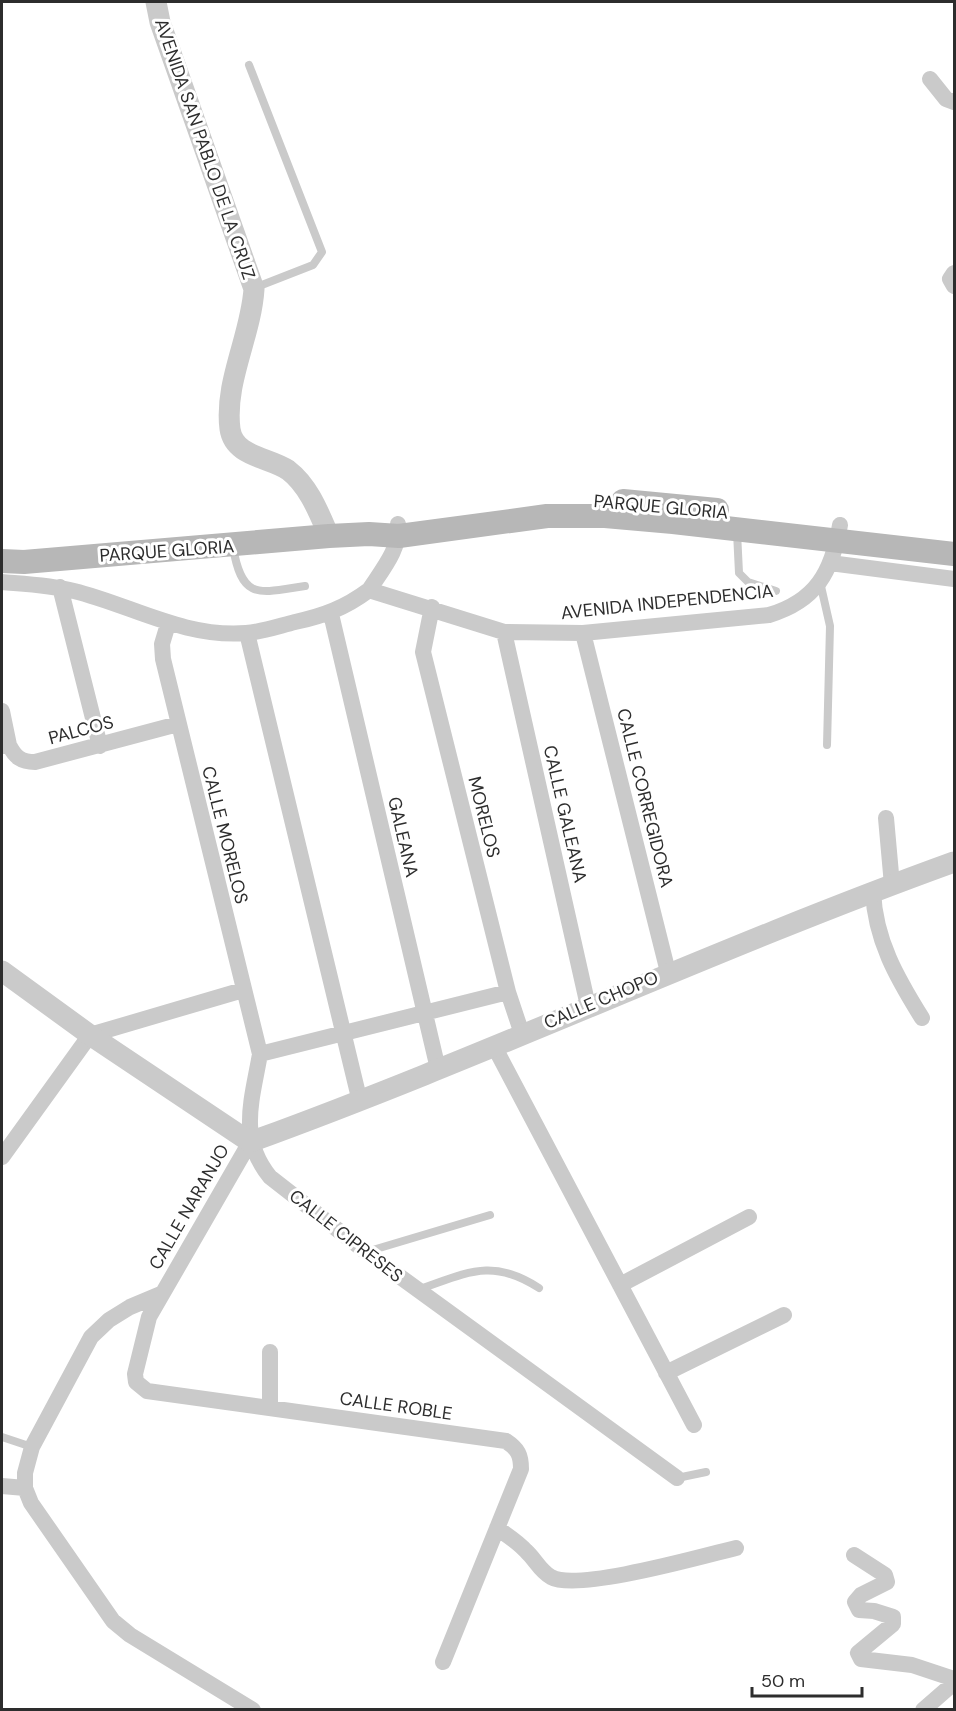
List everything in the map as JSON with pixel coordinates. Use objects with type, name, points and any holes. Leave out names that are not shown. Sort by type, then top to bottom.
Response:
[{"type":"main road","name":"PARQUE GLORIA","points":[[399,530],[544,501],[603,500],[671,505],[836,543],[954,538]]},
{"type":"main road","name":"PARQUE GLORIA","points":[[2,561],[24,562],[233,546],[547,516],[605,516],[737,529],[836,543],[954,554]]},
{"type":"street","name":"AVENIDA SAN PABLO DE LA CRUZ","points":[[156,2],[160,22],[254,288],[253,308],[232,386],[231,432],[238,446],[287,470],[304,488],[316,506],[329,536]]},
{"type":"street","points":[[930,79],[946,99],[954,102]]},
{"type":"street","points":[[2,582],[60,588],[168,624],[226,633],[247,633],[331,614],[369,590],[386,564],[399,530]]},
{"type":"street","points":[[836,543],[954,579]]},
{"type":"street","name":"AVENIDA INDEPENDENCIA","points":[[369,590],[504,632],[583,633],[769,615],[799,603],[820,582],[836,543]]},
{"type":"street","points":[[60,588],[100,746]]},
{"type":"street","name":"MORELOS","points":[[432,608],[423,652],[508,992],[522,1034]]},
{"type":"street","name":"GALEANA","points":[[331,614],[438,1069]]},
{"type":"street","name":"CALLE MORELOS","points":[[168,624],[162,644],[163,659],[260,1054],[249,1120],[250,1142]]},
{"type":"street","name":"CALLE GALEANA","points":[[504,632],[588,1006]]},
{"type":"street","points":[[247,633],[360,1102]]},
{"type":"street","name":"CALLE CORREGIDORA","points":[[583,633],[668,972]]},
{"type":"street","points":[[2,711],[5,746]]},
{"type":"street","name":"PALCOS","points":[[5,746],[24,762],[35,762],[178,724]]},
{"type":"street","points":[[886,818],[882,888],[876,923],[884,950],[922,1018]]},
{"type":"street","name":"CALLE CHOPO","points":[[250,1142],[360,1102],[668,972],[954,862]]},
{"type":"street","name":"CALLE CIPRESES","points":[[3,975],[250,1142],[258,1162],[270,1177],[416,1290],[677,1478]]},
{"type":"street","points":[[2,1157],[90,1035],[243,990]]},
{"type":"street","points":[[260,1054],[508,992]]},
{"type":"street","points":[[494,1046],[694,1425]]},
{"type":"street","name":"CALLE NARANJO","points":[[9,1488],[25,1473],[32,1447],[91,1337],[109,1320],[130,1307],[161,1294],[250,1142]]},
{"type":"street","points":[[620,1285],[749,1217]]},
{"type":"street","name":"CALLE ROBLE","points":[[161,1294],[149,1317],[135,1374],[140,1388],[147,1391],[506,1441],[516,1447],[521,1458],[521,1469],[443,1662]]},
{"type":"street","points":[[666,1373],[784,1315]]},
{"type":"street","points":[[270,1352],[270,1407]]},
{"type":"street","points":[[9,1488],[38,1512],[113,1621],[130,1635],[253,1710]]},
{"type":"street","points":[[497,1528],[525,1549],[542,1572],[554,1579],[570,1581],[626,1573],[736,1548]]},
{"type":"street","points":[[854,1555],[885,1575],[887,1582],[861,1595],[855,1602],[860,1610],[874,1611],[893,1617],[893,1624],[887,1631],[858,1653],[861,1659],[912,1665],[954,1679]]},
{"type":"street","points":[[923,1710],[954,1683]]},
{"type":"lane","points":[[249,66],[322,252],[313,265],[254,288]]},
{"type":"lane","points":[[737,529],[739,573],[748,582],[776,591]]},
{"type":"lane","points":[[233,546],[237,572],[243,583],[254,590],[267,592],[305,586]]},
{"type":"lane","points":[[820,582],[830,626],[827,745]]},
{"type":"lane","points":[[366,1252],[490,1215]]},
{"type":"lane","points":[[416,1290],[477,1270],[497,1269],[519,1275],[539,1288]]},
{"type":"lane","points":[[2,1437],[32,1447]]},
{"type":"lane","name":"CALLE CIPRESES","points":[[677,1478],[706,1472]]}]
